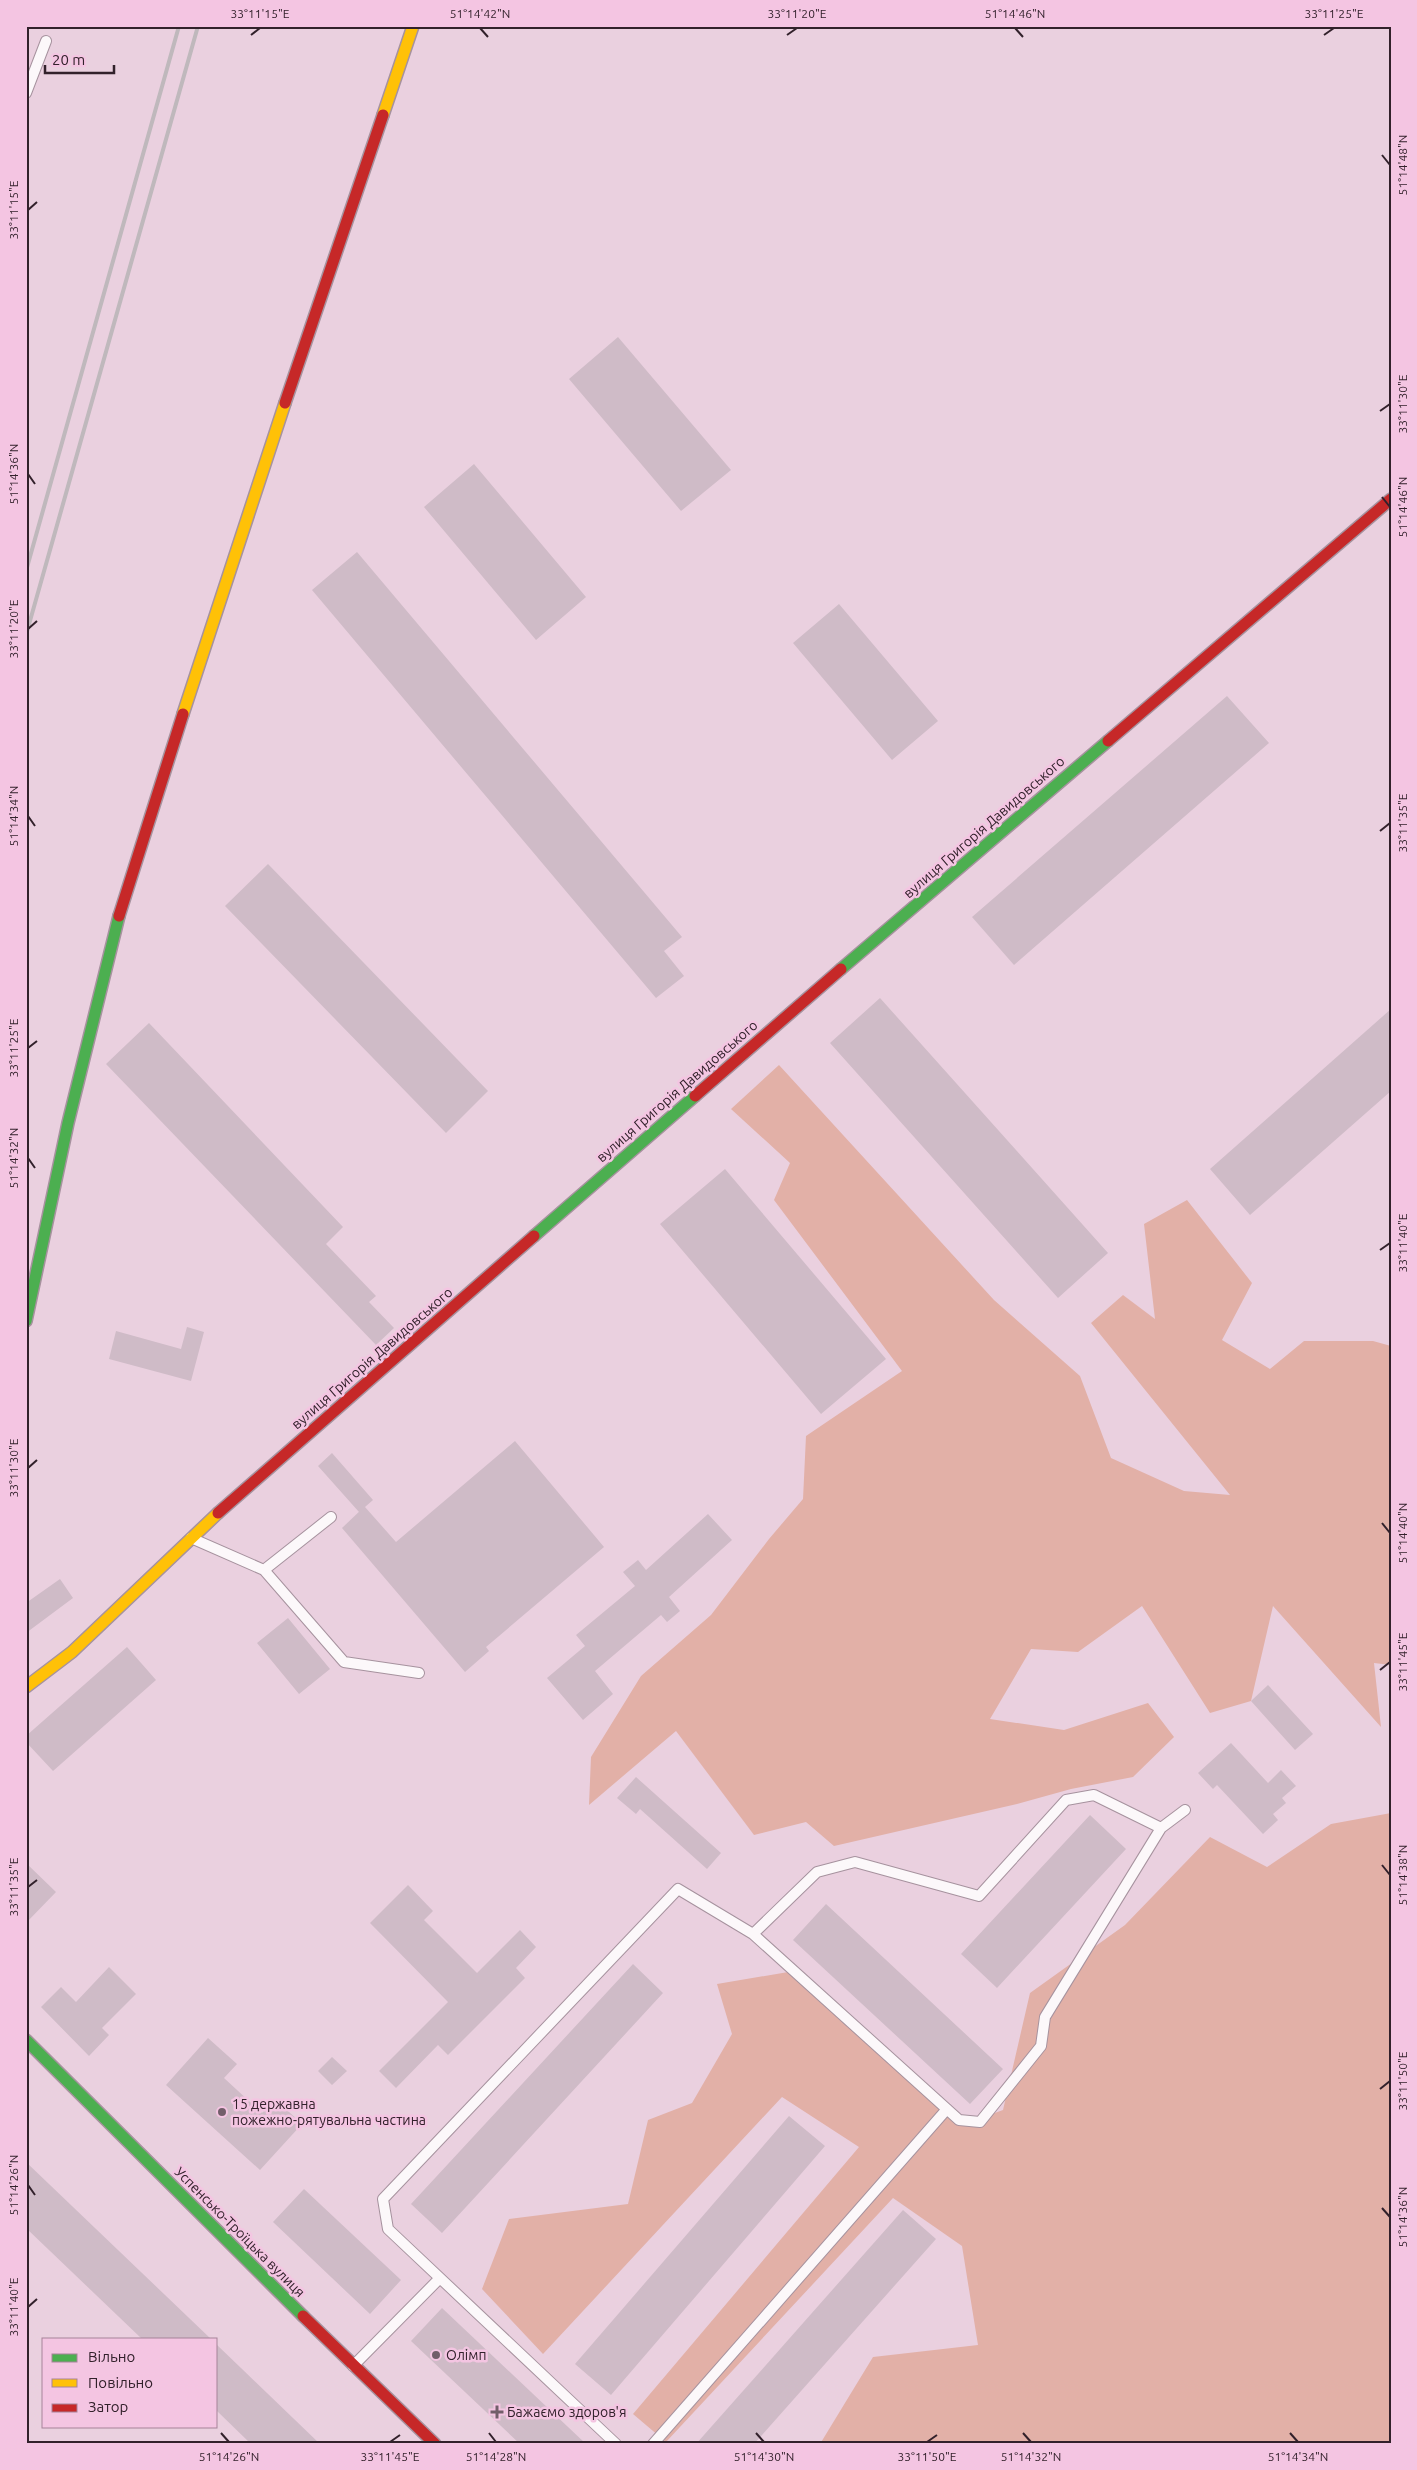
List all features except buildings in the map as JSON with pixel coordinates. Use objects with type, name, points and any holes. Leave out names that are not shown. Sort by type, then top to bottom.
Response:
[{"type":"street","points":[[26,1321],[68,1123],[122,903],[303,347],[413,26]]},
{"type":"street","name":"вулиця Григорія Давидовського","points":[[26,1687],[72,1652],[190,1537],[763,1036],[1391,499]]},
{"type":"street","name":"Успенсько-Троїцька вулиця","points":[[26,2040],[353,2366],[435,2444]]},
{"type":"lane","points":[[26,93],[46,41]]},
{"type":"lane","points":[[264,1570],[330,1517]]},
{"type":"lane","points":[[190,1537],[264,1570],[344,1662],[419,1673]]},
{"type":"lane","points":[[753,1934],[817,1872],[855,1862],[979,1896],[1066,1800],[1094,1796],[1161,1828]]},
{"type":"lane","points":[[616,2444],[388,2229],[383,2199],[678,1889],[753,1934],[959,2120],[980,2122],[1041,2046],[1044,2018],[1161,1828],[1185,1810]]},
{"type":"lane","points":[[653,2444],[947,2109]]},
{"type":"lane","points":[[353,2366],[440,2278]]},
{"type":"shaded area","points":[[779,1065],[994,1300],[1080,1376],[1111,1458],[1184,1491],[1230,1495],[1091,1323],[1123,1295],[1155,1319],[1144,1224],[1187,1200],[1252,1283],[1222,1340],[1270,1369],[1304,1341],[1373,1341],[1391,1346],[1391,1665],[1374,1663],[1381,1727],[1273,1606],[1251,1701],[1210,1713],[1142,1606],[1078,1652],[1031,1649],[990,1719],[1064,1730],[1148,1703],[1174,1737],[1133,1777],[1071,1789],[1017,1804],[834,1846],[806,1822],[754,1835],[676,1731],[589,1805],[591,1757],[641,1676],[711,1615],[769,1539],[803,1499],[806,1436],[902,1371],[774,1200],[790,1163],[731,1109]]},
{"type":"shaded area","points":[[1391,1813],[1391,2444],[820,2444],[873,2357],[978,2345],[962,2246],[893,2198],[666,2442],[633,2414],[859,2147],[782,2097],[543,2354],[482,2289],[509,2219],[628,2204],[648,2120],[692,2103],[732,2034],[717,1984],[794,1971],[967,2123],[1003,2110],[1030,1993],[1125,1925],[1210,1837],[1267,1867],[1331,1824]]},
{"type":"railway","points":[[26,571],[179,26]]},
{"type":"railway","points":[[26,635],[198,26]]},
{"type":"traffic: fast","points":[[841,969],[1108,741]]},
{"type":"traffic: fast","points":[[26,1321],[68,1123],[119,916]]},
{"type":"traffic: fast","points":[[534,1236],[695,1096]]},
{"type":"traffic: fast","points":[[26,2040],[303,2316]]},
{"type":"traffic: slow","points":[[383,115],[413,26]]},
{"type":"traffic: slow","points":[[183,714],[285,403]]},
{"type":"traffic: slow","points":[[26,1687],[72,1652],[218,1513]]},
{"type":"traffic: jam","points":[[285,403],[383,115]]},
{"type":"traffic: jam","points":[[1108,741],[1391,499]]},
{"type":"traffic: jam","points":[[119,916],[183,714]]},
{"type":"traffic: jam","points":[[695,1096],[841,969]]},
{"type":"traffic: jam","points":[[218,1513],[534,1236]]},
{"type":"traffic: jam","points":[[303,2316],[435,2444]]},
{"type":"place","name":"15 державна пожежно-рятувальна частина","points":[[222,2112]]},
{"type":"place","name":"Олімп","points":[[436,2355]]},
{"type":"place","name":"Бажаємо здоров'я","points":[[497,2412]]}]
